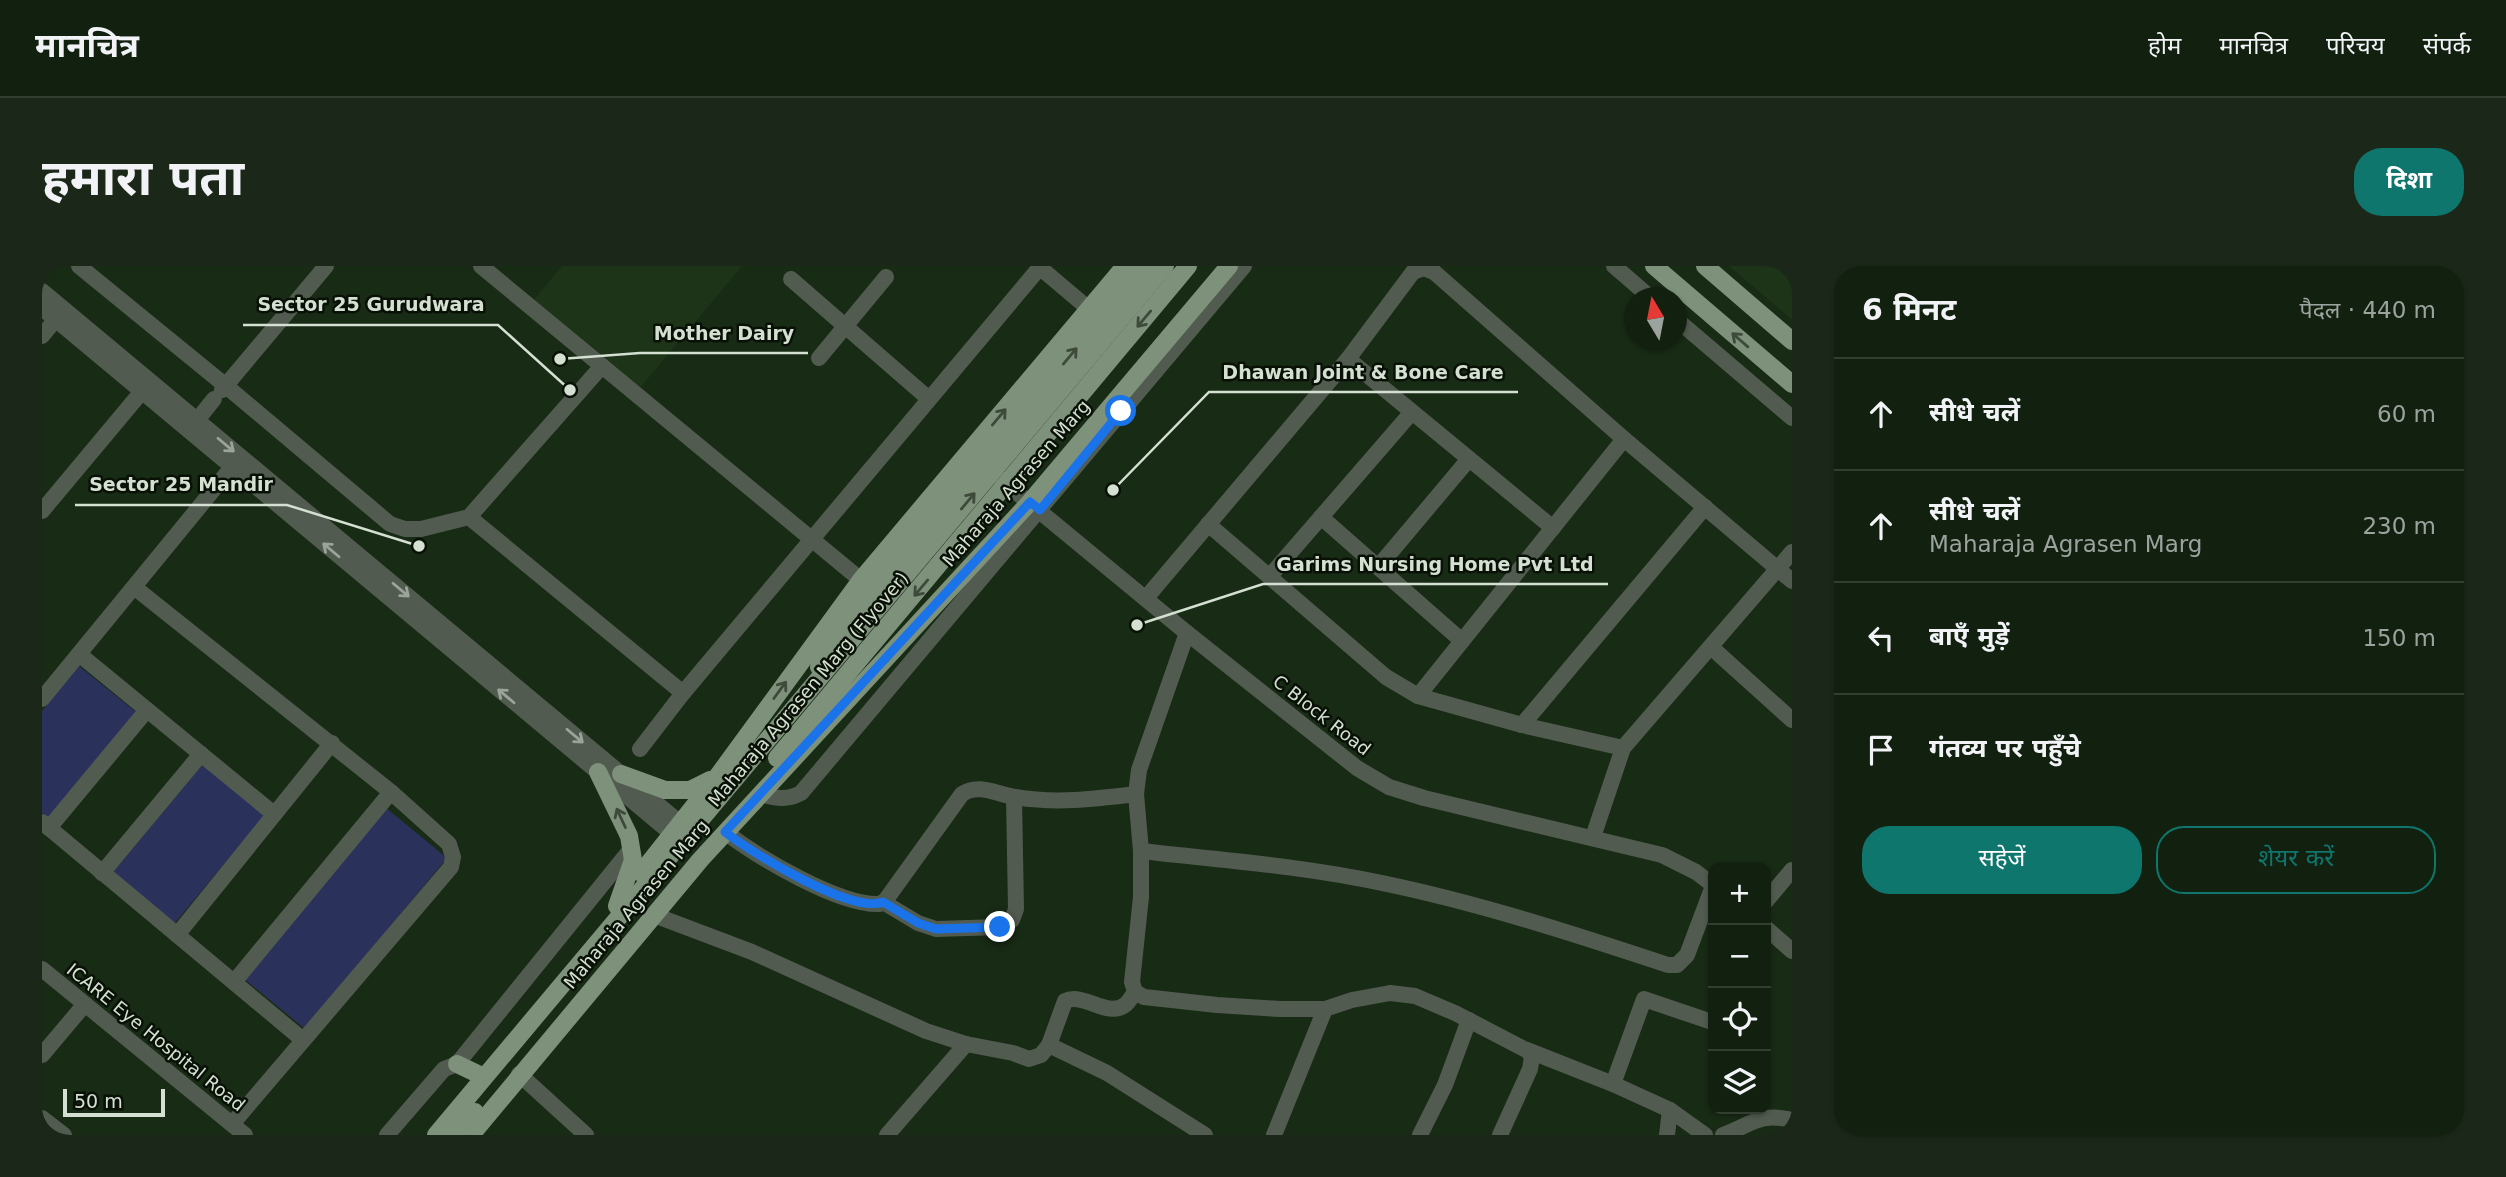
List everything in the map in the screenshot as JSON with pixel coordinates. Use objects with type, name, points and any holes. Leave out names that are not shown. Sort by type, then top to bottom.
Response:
[{"type":"main road","name":"Maharaja Agrasen Marg","points":[[429,1135],[617,906],[717,777],[861,580],[1125,266]]},
{"type":"main road","points":[[803,698],[837,632],[1146,266]]},
{"type":"main road","name":"Maharaja Agrasen Marg (Flyover)","points":[[436,1135],[1165,266]]},
{"type":"main road","name":"Maharaja Agrasen Marg (Flyover)","points":[[455,1135],[862,659],[1188,266]]},
{"type":"main road","points":[[862,659],[921,612],[1024,497],[1216,266]]},
{"type":"main road","name":"Maharaja Agrasen Marg","points":[[473,1133],[519,1074],[725,832],[1035,506],[1229,266]]},
{"type":"main road","points":[[1654,266],[1792,384]]},
{"type":"main road","points":[[1705,266],[1792,341]]},
{"type":"main road","points":[[598,772],[629,836],[633,860],[617,906]]},
{"type":"main road","points":[[621,774],[665,790],[690,790],[717,777]]},
{"type":"main road","points":[[457,1064],[480,1075]]},
{"type":"street","points":[[79,266],[221,391],[390,524],[405,530],[421,530],[469,517],[602,366]]},
{"type":"street","points":[[193,425],[326,266]]},
{"type":"street","points":[[481,266],[861,580]]},
{"type":"street","points":[[760,794],[781,799],[801,793],[1035,506],[1244,266]]},
{"type":"street","points":[[1614,266],[1638,287]]},
{"type":"street","points":[[640,749],[683,693],[1039,267],[1089,309]]},
{"type":"street","points":[[1146,598],[1348,359],[1413,272],[1424,268],[1434,272],[1624,439],[1792,581]]},
{"type":"street","points":[[819,358],[886,277]]},
{"type":"street","points":[[790,279],[929,399]]},
{"type":"street","points":[[42,291],[146,386],[621,774],[676,828]]},
{"type":"street","points":[[42,308],[146,386]]},
{"type":"street","points":[[42,336],[55,319]]},
{"type":"street","points":[[1687,328],[1792,418]]},
{"type":"street","points":[[1348,359],[1553,528]]},
{"type":"street","points":[[42,511],[146,386]]},
{"type":"street","points":[[1270,576],[1412,412]]},
{"type":"street","points":[[193,425],[232,467],[598,772],[676,828]]},
{"type":"street","points":[[1418,696],[1624,439]]},
{"type":"street","name":"C Block Road","points":[[969,453],[1187,633],[1357,768],[1389,787],[1424,798],[1662,855],[1696,872],[1708,882]]},
{"type":"street","points":[[1378,566],[1469,459]]},
{"type":"street","points":[[42,699],[232,467]]},
{"type":"street","points":[[1522,725],[1705,507]]},
{"type":"street","points":[[469,517],[683,693]]},
{"type":"street","points":[[1321,517],[1462,641]]},
{"type":"street","points":[[1208,524],[1386,677],[1418,696],[1522,725],[1623,748]]},
{"type":"street","points":[[1593,837],[1623,748],[1792,552]]},
{"type":"street","points":[[134,587],[391,792],[449,844],[453,857],[451,867],[232,1124]]},
{"type":"street","points":[[1187,633],[1139,770],[1136,794],[1141,851],[1141,897],[1132,982],[1135,992],[1144,997],[1280,1009],[1325,1009],[1352,1000],[1390,993],[1415,996],[1469,1020],[1527,1051],[1614,1083],[1670,1110],[1705,1135]]},
{"type":"street","points":[[1711,646],[1792,720]]},
{"type":"street","points":[[79,654],[274,814]]},
{"type":"street","points":[[147,710],[46,825],[303,1040]]},
{"type":"street","points":[[177,934],[331,743]]},
{"type":"street","points":[[102,873],[201,754]]},
{"type":"street","points":[[883,902],[962,794],[970,789],[981,788],[1014,797],[1052,801],[1091,800],[1136,794]]},
{"type":"street","points":[[234,982],[391,792]]},
{"type":"street","points":[[725,832],[772,864],[813,884],[850,899],[873,904],[883,902],[918,923],[936,929],[1000,927],[1012,920],[1016,909],[1014,797]]},
{"type":"street","points":[[387,1135],[444,1069],[457,1064],[631,849]]},
{"type":"street","points":[[1141,851],[1291,867],[1382,882],[1560,930],[1668,965],[1677,965],[1688,955],[1708,900]]},
{"type":"street","points":[[1771,895],[1792,870]]},
{"type":"street","points":[[654,915],[751,952],[926,1031],[1029,1059],[1041,1055],[1049,1045],[1065,1001],[1072,998],[1116,1009],[1125,1005],[1135,992]]},
{"type":"street","points":[[1771,932],[1792,951]]},
{"type":"street","name":"ICARE Eye Hospital Road","points":[[42,969],[245,1135]]},
{"type":"street","points":[[1614,1083],[1643,999],[1708,1021]]},
{"type":"street","points":[[42,1055],[85,1004]]},
{"type":"street","points":[[1274,1135],[1325,1009]]},
{"type":"street","points":[[1420,1135],[1444,1085],[1469,1020]]},
{"type":"street","points":[[887,1135],[966,1044]]},
{"type":"street","points":[[1049,1045],[1107,1073],[1205,1135]]},
{"type":"street","points":[[1500,1135],[1532,1063],[1532,1057],[1527,1051]]},
{"type":"street","points":[[519,1074],[586,1135]]},
{"type":"street","points":[[1667,1135],[1670,1110]]},
{"type":"street","points":[[1723,1135],[1749,1122],[1768,1117],[1792,1120]]},
{"type":"street","points":[[42,1118],[64,1135]]},
{"type":"shaded area","points":[[562,266],[742,266],[639,389],[533,301]]},
{"type":"shaded area","points":[[1729,266],[1792,266],[1792,320]]},
{"type":"shaded area","points":[[79,666],[136,712],[48,818],[42,813],[42,711]]},
{"type":"shaded area","points":[[203,764],[265,815],[174,924],[112,873]]},
{"type":"shaded area","points":[[385,807],[447,858],[305,1029],[243,978]]},
{"type":"place","name":"Mother Dairy","points":[[560,359]]},
{"type":"place","name":"Sector 25 Gurudwara","points":[[570,390]]},
{"type":"place","name":"Dhawan Joint & Bone Care","points":[[1113,490]]},
{"type":"place","name":"Sector 25 Mandir","points":[[419,546]]},
{"type":"place","name":"Garims Nursing Home Pvt Ltd","points":[[1137,625]]},
{"type":"route","points":[[1000,927],[936,929],[918,923],[883,902],[867,904],[813,884],[757,856],[725,832],[1030,502],[1040,510],[1121,411]]}]
